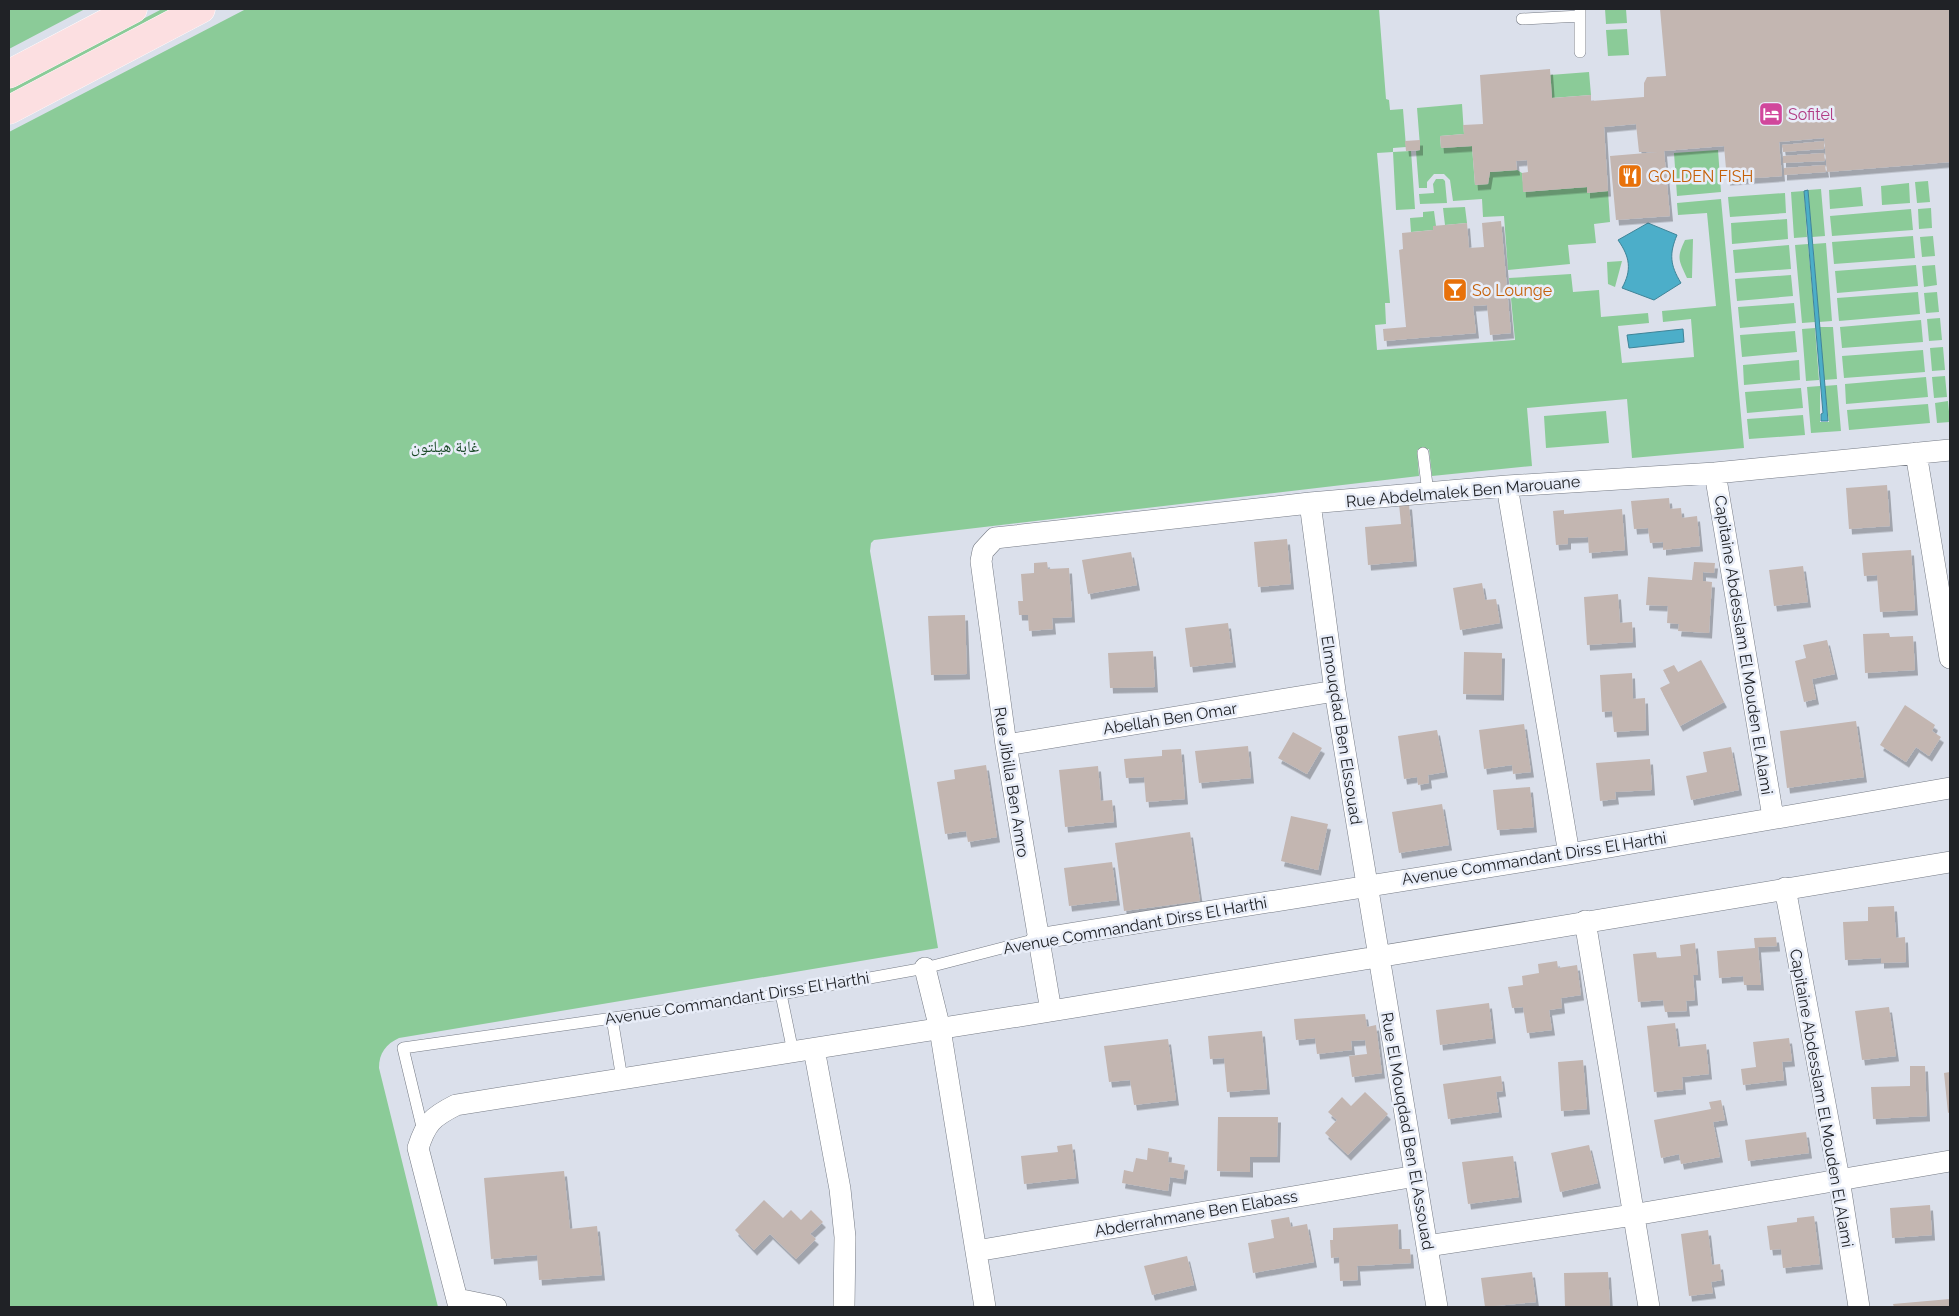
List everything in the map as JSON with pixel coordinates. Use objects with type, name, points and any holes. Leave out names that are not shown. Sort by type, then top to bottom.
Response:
[{"type":"main road","points":[[9,74],[133,9]]},
{"type":"main road","points":[[9,110],[201,9]]},
{"type":"street","name":"Rue Abdelmalek Ben Marouane","points":[[983,551],[995,538],[1310,503],[1507,486],[1715,472],[1950,450]]},
{"type":"street","points":[[1916,453],[1950,658]]},
{"type":"street","name":"Capitaine Abdesslam El Mouden El Alami","points":[[1715,472],[1773,817]]},
{"type":"street","points":[[1507,486],[1569,854]]},
{"type":"street","name":"Elmouqdad Ben Elssouad","points":[[1310,503],[1335,691],[1378,956]]},
{"type":"street","name":"Rue Jibilla Ben Amro","points":[[983,551],[982,561],[1006,745],[1037,940],[1051,1011]]},
{"type":"street","name":"Abellah Ben Omar","points":[[1006,745],[1335,691]]},
{"type":"street","name":"Avenue Commandant Dirss El Harthi","points":[[1037,940],[1366,885],[1569,854],[1773,817],[1950,788]]},
{"type":"street","points":[[496,1307],[458,1303],[420,1139],[436,1115],[456,1106],[1051,1011],[1950,862]]},
{"type":"street","name":"Capitaine Abdesslam El Mouden El Alami","points":[[1785,888],[1839,1179],[1859,1307]]},
{"type":"street","points":[[1585,921],[1649,1307]]},
{"type":"street","name":"Rue El Mouqdad Ben El Assouad","points":[[1378,956],[1437,1307]]},
{"type":"street","points":[[925,968],[940,1029],[985,1307]]},
{"type":"street","points":[[814,1049],[840,1189],[845,1237],[844,1307]]},
{"type":"street","points":[[1427,1246],[1633,1215],[1950,1161]]},
{"type":"street","name":"Abderrahmane Ben Elabass","points":[[976,1251],[1416,1176]]},
{"type":"lane","points":[[1522,19],[1580,12],[1580,52]]},
{"type":"lane","points":[[1423,453],[1428,493]]},
{"type":"lane","name":"Avenue Commandant Dirss El Harthi","points":[[420,1139],[403,1048],[781,994],[925,968],[1037,940]]},
{"type":"lane","points":[[781,994],[793,1052]]},
{"type":"lane","points":[[612,1018],[622,1079]]},
{"type":"green space","points":[[9,9],[85,9],[9,49]]},
{"type":"green space","points":[[162,9],[176,9],[9,96],[9,89]]},
{"type":"green space","name":"غابة هيلتون","points":[[246,9],[1379,9],[1386,99],[1389,100],[1390,110],[1403,109],[1406,147],[1393,148],[1393,152],[1377,153],[1390,303],[1385,303],[1386,324],[1375,325],[1377,350],[1515,340],[1509,278],[1571,274],[1573,292],[1599,290],[1601,317],[1648,313],[1649,323],[1618,326],[1622,363],[1694,357],[1691,319],[1663,322],[1662,311],[1716,306],[1707,213],[1678,215],[1677,203],[1721,199],[1744,448],[1632,458],[1627,399],[1527,408],[1532,466],[1432,476],[1429,449],[1417,450],[1419,476],[874,540],[871,543],[870,551],[938,948],[399,1038],[390,1043],[382,1053],[379,1068],[438,1307],[9,1307],[9,132]]},
{"type":"green space","points":[[1605,9],[1626,9],[1627,23],[1606,24]]},
{"type":"green space","points":[[1627,29],[1629,55],[1608,56],[1606,30]]},
{"type":"green space","points":[[1589,72],[1591,95],[1552,98],[1550,75]]},
{"type":"green space","points":[[1462,104],[1464,134],[1440,136],[1441,148],[1472,146],[1475,185],[1488,184],[1490,172],[1517,170],[1522,173],[1524,192],[1587,187],[1587,193],[1608,191],[1610,222],[1594,224],[1596,243],[1568,245],[1570,264],[1508,270],[1504,216],[1483,217],[1482,199],[1453,201],[1450,180],[1444,174],[1434,174],[1427,182],[1427,188],[1419,188],[1416,151],[1420,150],[1417,108]]},
{"type":"green space","points":[[1718,150],[1721,192],[1677,196],[1674,153]]},
{"type":"green space","points":[[1411,151],[1415,209],[1396,210],[1393,152]]},
{"type":"green space","points":[[1436,179],[1443,179],[1445,181],[1447,203],[1420,204],[1419,194],[1434,193],[1433,184]]},
{"type":"green space","points":[[1928,181],[1930,202],[1917,203],[1915,182]]},
{"type":"green space","points":[[1909,183],[1910,203],[1882,205],[1881,186]]},
{"type":"green space","points":[[1861,187],[1863,206],[1830,209],[1829,190]]},
{"type":"green space","points":[[1821,189],[1825,236],[1812,237],[1808,190]]},
{"type":"green space","points":[[1804,191],[1807,237],[1794,238],[1791,192]]},
{"type":"green space","points":[[1785,193],[1786,213],[1730,217],[1728,197]]},
{"type":"green space","points":[[1465,207],[1467,223],[1445,225],[1443,208]]},
{"type":"green space","points":[[1931,208],[1932,228],[1919,229],[1918,209]]},
{"type":"green space","points":[[1911,209],[1913,230],[1832,236],[1830,216]]},
{"type":"green space","points":[[1434,211],[1436,226],[1433,230],[1411,232],[1410,218],[1423,217],[1423,212]]},
{"type":"green space","points":[[1787,219],[1788,239],[1732,244],[1731,223]]},
{"type":"green space","points":[[1913,236],[1915,258],[1834,264],[1832,242]]},
{"type":"green space","points":[[1933,236],[1935,256],[1922,257],[1920,237]]},
{"type":"green space","points":[[1693,239],[1692,278],[1687,278],[1680,263],[1680,251],[1685,240]]},
{"type":"green space","points":[[1826,243],[1832,321],[1819,322],[1813,244]]},
{"type":"green space","points":[[1808,244],[1815,322],[1802,323],[1795,245]]},
{"type":"green space","points":[[1789,245],[1791,269],[1735,273],[1733,250]]},
{"type":"green space","points":[[1622,261],[1615,287],[1608,284],[1607,262]]},
{"type":"green space","points":[[1916,265],[1918,286],[1837,293],[1835,271]]},
{"type":"green space","points":[[1935,265],[1937,285],[1924,287],[1922,266]]},
{"type":"green space","points":[[1791,275],[1793,296],[1737,301],[1735,279]]},
{"type":"green space","points":[[1918,292],[1920,314],[1839,321],[1837,298]]},
{"type":"green space","points":[[1937,292],[1939,312],[1926,313],[1924,293]]},
{"type":"green space","points":[[1794,303],[1796,323],[1740,328],[1738,307]]},
{"type":"green space","points":[[1940,318],[1942,340],[1929,341],[1927,319]]},
{"type":"green space","points":[[1921,320],[1923,342],[1842,348],[1840,327]]},
{"type":"green space","points":[[1820,327],[1833,327],[1837,379],[1824,380]]},
{"type":"green space","points":[[1815,328],[1819,380],[1806,381],[1802,329]]},
{"type":"green space","points":[[1795,331],[1797,352],[1742,357],[1740,335]]},
{"type":"green space","points":[[1943,347],[1945,370],[1932,371],[1930,348]]},
{"type":"green space","points":[[1923,350],[1925,372],[1844,378],[1842,356]]},
{"type":"green space","points":[[1799,360],[1800,380],[1744,385],[1743,365]]},
{"type":"green space","points":[[1945,376],[1947,397],[1934,398],[1932,377]]},
{"type":"green space","points":[[1926,377],[1928,397],[1846,404],[1845,384]]},
{"type":"green space","points":[[1837,385],[1841,431],[1811,433],[1807,387],[1820,386],[1820,422],[1829,422],[1824,386]]},
{"type":"green space","points":[[1801,388],[1803,408],[1747,413],[1745,392]]},
{"type":"green space","points":[[1948,401],[1950,422],[1937,423],[1935,403]]},
{"type":"green space","points":[[1928,404],[1930,423],[1849,430],[1847,410]]},
{"type":"green space","points":[[1606,411],[1609,443],[1546,448],[1544,416]]},
{"type":"green space","points":[[1803,415],[1805,435],[1749,439],[1747,419]]},
{"type":"water","points":[[1808,190],[1828,421],[1821,421],[1821,414],[1823,413],[1804,191]]},
{"type":"water","points":[[1648,223],[1677,235],[1672,259],[1681,283],[1654,300],[1622,288],[1627,275],[1628,264],[1625,252],[1618,240]]},
{"type":"water","points":[[1683,329],[1684,342],[1629,348],[1627,335]]},
{"type":"building","points":[[1660,9],[1950,9],[1950,162],[1827,172],[1824,138],[1779,142],[1782,176],[1727,180],[1724,146],[1664,151],[1670,216],[1616,220],[1610,156],[1658,152],[1639,152],[1636,124],[1604,127],[1608,191],[1587,193],[1587,187],[1523,192],[1522,173],[1528,172],[1527,160],[1516,161],[1517,170],[1490,172],[1488,184],[1475,185],[1472,146],[1441,148],[1440,136],[1464,134],[1463,125],[1483,124],[1480,75],[1550,69],[1552,98],[1591,95],[1591,101],[1644,97],[1644,83],[1647,77],[1666,76]]},
{"type":"building","points":[[1420,140],[1420,150],[1406,151],[1405,141]]},
{"type":"building","points":[[1824,141],[1824,149],[1783,152],[1782,145]]},
{"type":"building","points":[[1824,153],[1825,161],[1783,163],[1783,156]]},
{"type":"building","points":[[1825,165],[1826,172],[1784,175],[1784,168]]},
{"type":"building","name":"So Lounge","points":[[1501,221],[1511,333],[1490,335],[1487,305],[1473,306],[1476,333],[1384,341],[1383,329],[1406,327],[1399,250],[1403,249],[1402,233],[1433,230],[1433,226],[1467,223],[1469,248],[1484,247],[1482,223]]},
{"type":"building","points":[[1887,485],[1890,526],[1849,529],[1846,488]]},
{"type":"building","points":[[1669,498],[1670,509],[1681,508],[1682,518],[1697,516],[1700,546],[1663,550],[1663,542],[1650,543],[1648,528],[1634,529],[1631,501]]},
{"type":"building","points":[[1399,504],[1409,504],[1414,561],[1368,565],[1365,527],[1401,524]]},
{"type":"building","points":[[1622,509],[1625,550],[1589,553],[1588,537],[1568,538],[1568,544],[1556,545],[1553,511],[1564,510],[1564,514]]},
{"type":"building","points":[[1287,539],[1291,584],[1258,587],[1254,542]]},
{"type":"building","points":[[1911,550],[1915,610],[1880,612],[1877,575],[1864,576],[1862,553]]},
{"type":"building","points":[[1131,552],[1137,585],[1088,594],[1082,560]]},
{"type":"building","points":[[1047,562],[1048,569],[1069,568],[1072,617],[1052,618],[1053,629],[1029,631],[1028,615],[1019,615],[1018,601],[1023,601],[1021,574],[1034,573],[1034,563]]},
{"type":"building","points":[[1694,562],[1715,563],[1714,573],[1703,572],[1703,581],[1712,582],[1709,633],[1678,631],[1679,624],[1667,623],[1668,606],[1646,605],[1648,577],[1692,580]]},
{"type":"building","points":[[1803,566],[1808,602],[1774,606],[1769,570]]},
{"type":"building","points":[[1482,583],[1485,600],[1496,599],[1500,623],[1460,630],[1453,588]]},
{"type":"building","points":[[1618,594],[1620,623],[1632,622],[1633,642],[1587,645],[1584,597]]},
{"type":"building","points":[[965,615],[967,674],[931,675],[928,616]]},
{"type":"building","points":[[1228,623],[1233,662],[1190,667],[1185,628]]},
{"type":"building","points":[[1889,633],[1890,637],[1913,636],[1915,670],[1865,673],[1863,634]]},
{"type":"building","points":[[1827,640],[1835,674],[1812,679],[1816,699],[1804,702],[1795,661],[1806,658],[1803,645]]},
{"type":"building","points":[[1153,651],[1155,687],[1110,688],[1108,653]]},
{"type":"building","points":[[1464,652],[1502,653],[1501,695],[1463,694]]},
{"type":"building","points":[[1701,660],[1724,702],[1680,726],[1660,688],[1670,683],[1663,670],[1674,665],[1678,672]]},
{"type":"building","points":[[1632,673],[1633,699],[1645,698],[1646,730],[1614,732],[1612,711],[1602,712],[1600,675]]},
{"type":"building","points":[[1905,705],[1935,725],[1932,731],[1941,737],[1929,756],[1916,747],[1906,762],[1880,745]]},
{"type":"building","points":[[1856,721],[1864,777],[1787,788],[1780,731]]},
{"type":"building","points":[[1524,724],[1531,772],[1513,774],[1512,765],[1484,769],[1479,730]]},
{"type":"building","points":[[1437,730],[1445,772],[1428,775],[1429,783],[1418,785],[1417,777],[1404,779],[1398,736]]},
{"type":"building","points":[[1293,732],[1322,748],[1307,774],[1278,758]]},
{"type":"building","points":[[1248,746],[1251,778],[1199,783],[1195,751]]},
{"type":"building","points":[[1731,747],[1739,790],[1691,800],[1686,776],[1707,772],[1703,752]]},
{"type":"building","points":[[1181,749],[1185,799],[1146,802],[1144,777],[1126,778],[1124,759],[1162,756],[1162,750]]},
{"type":"building","points":[[1650,759],[1652,790],[1615,792],[1616,799],[1600,801],[1596,763]]},
{"type":"building","points":[[986,765],[997,837],[968,842],[966,831],[945,834],[937,782],[955,779],[954,770]]},
{"type":"building","points":[[1098,766],[1101,801],[1112,800],[1114,822],[1065,827],[1059,770]]},
{"type":"building","points":[[1530,787],[1534,827],[1497,830],[1493,790]]},
{"type":"building","points":[[1442,804],[1449,845],[1399,853],[1392,812]]},
{"type":"building","points":[[1291,816],[1328,824],[1318,870],[1281,861]]},
{"type":"building","points":[[1190,832],[1200,901],[1124,911],[1115,843]]},
{"type":"building","points":[[1112,862],[1117,900],[1069,906],[1064,868]]},
{"type":"building","points":[[1894,906],[1896,938],[1905,937],[1906,962],[1881,963],[1881,958],[1845,960],[1843,922],[1868,921],[1868,907]]},
{"type":"building","points":[[1776,937],[1777,946],[1758,947],[1761,985],[1744,985],[1743,976],[1719,978],[1717,951],[1755,948],[1754,938]]},
{"type":"building","points":[[1695,943],[1698,975],[1693,975],[1695,1000],[1686,1001],[1687,1011],[1665,1012],[1663,1000],[1638,1002],[1633,954],[1656,952],[1657,958],[1681,956],[1680,945]]},
{"type":"building","points":[[1557,961],[1558,968],[1577,965],[1581,995],[1561,998],[1562,1008],[1549,1010],[1552,1030],[1527,1033],[1523,1007],[1512,1008],[1508,987],[1523,985],[1522,976],[1539,973],[1538,964]]},
{"type":"building","points":[[1489,1003],[1493,1038],[1440,1045],[1436,1010]]},
{"type":"building","points":[[1889,1007],[1896,1056],[1862,1060],[1855,1011]]},
{"type":"building","points":[[1365,1014],[1367,1027],[1376,1025],[1382,1073],[1352,1077],[1349,1056],[1367,1054],[1365,1040],[1351,1041],[1352,1050],[1317,1054],[1315,1038],[1296,1040],[1294,1019]]},
{"type":"building","points":[[1675,1023],[1678,1047],[1706,1044],[1709,1074],[1682,1077],[1683,1089],[1654,1092],[1647,1026]]},
{"type":"building","points":[[1262,1031],[1267,1089],[1227,1092],[1224,1058],[1210,1059],[1208,1036]]},
{"type":"building","points":[[1789,1038],[1792,1061],[1782,1062],[1784,1080],[1743,1085],[1741,1069],[1756,1067],[1753,1042]]},
{"type":"building","points":[[1168,1039],[1176,1100],[1134,1105],[1130,1080],[1109,1082],[1104,1046]]},
{"type":"building","points":[[1583,1060],[1587,1109],[1561,1111],[1558,1062]]},
{"type":"building","points":[[1910,1066],[1925,1066],[1927,1116],[1873,1119],[1871,1087],[1910,1086]]},
{"type":"building","points":[[1950,1072],[1950,1112],[1948,1113],[1944,1073]]},
{"type":"building","points":[[1501,1076],[1503,1091],[1496,1092],[1499,1112],[1448,1119],[1443,1084]]},
{"type":"building","points":[[1365,1092],[1388,1114],[1348,1155],[1325,1133],[1337,1120],[1328,1112],[1342,1097],[1351,1106]]},
{"type":"building","points":[[1721,1100],[1725,1120],[1713,1122],[1720,1157],[1681,1164],[1679,1154],[1661,1158],[1654,1120],[1711,1109],[1709,1102]]},
{"type":"building","points":[[1218,1117],[1278,1117],[1277,1157],[1250,1157],[1250,1172],[1217,1171]]},
{"type":"building","points":[[1806,1132],[1809,1153],[1748,1161],[1745,1140]]},
{"type":"building","points":[[1072,1144],[1076,1178],[1024,1184],[1021,1156],[1058,1152],[1057,1146]]},
{"type":"building","points":[[1589,1145],[1598,1183],[1560,1192],[1551,1153]]},
{"type":"building","points":[[1148,1148],[1169,1152],[1168,1162],[1185,1165],[1183,1179],[1170,1177],[1168,1191],[1122,1183],[1124,1170],[1133,1172],[1136,1158],[1147,1160]]},
{"type":"building","points":[[1513,1156],[1519,1197],[1468,1204],[1462,1162]]},
{"type":"building","points":[[564,1171],[570,1229],[597,1226],[602,1275],[539,1280],[537,1255],[491,1259],[484,1178]]},
{"type":"building","points":[[764,1200],[783,1218],[791,1210],[801,1220],[811,1210],[823,1222],[810,1234],[816,1239],[796,1259],[770,1234],[754,1250],[735,1230]]},
{"type":"building","points":[[1930,1205],[1932,1235],[1892,1238],[1890,1208]]},
{"type":"building","points":[[1814,1216],[1820,1264],[1783,1268],[1781,1249],[1770,1250],[1767,1226],[1797,1222],[1797,1218]]},
{"type":"building","points":[[1289,1217],[1291,1227],[1307,1224],[1314,1262],[1253,1273],[1248,1243],[1274,1238],[1271,1220]]},
{"type":"building","points":[[1398,1224],[1399,1249],[1410,1249],[1411,1263],[1357,1266],[1358,1280],[1340,1281],[1339,1257],[1331,1258],[1330,1240],[1333,1240],[1333,1228]]},
{"type":"building","points":[[1708,1230],[1712,1265],[1720,1264],[1722,1280],[1711,1282],[1713,1293],[1689,1296],[1681,1234]]},
{"type":"building","points":[[1187,1256],[1194,1285],[1152,1295],[1144,1266]]},
{"type":"building","points":[[1532,1272],[1536,1302],[1485,1307],[1481,1278]]},
{"type":"building","points":[[1608,1272],[1610,1306],[1565,1307],[1564,1273]]},
{"type":"building","points":[[1950,1299],[1950,1307],[1894,1307],[1893,1304]]},
{"type":"place","name":"Sofitel","points":[[1771,114]]},
{"type":"place","name":"GOLDEN FISH","points":[[1630,176]]},
{"type":"place","name":"So Lounge","points":[[1455,290]]}]
